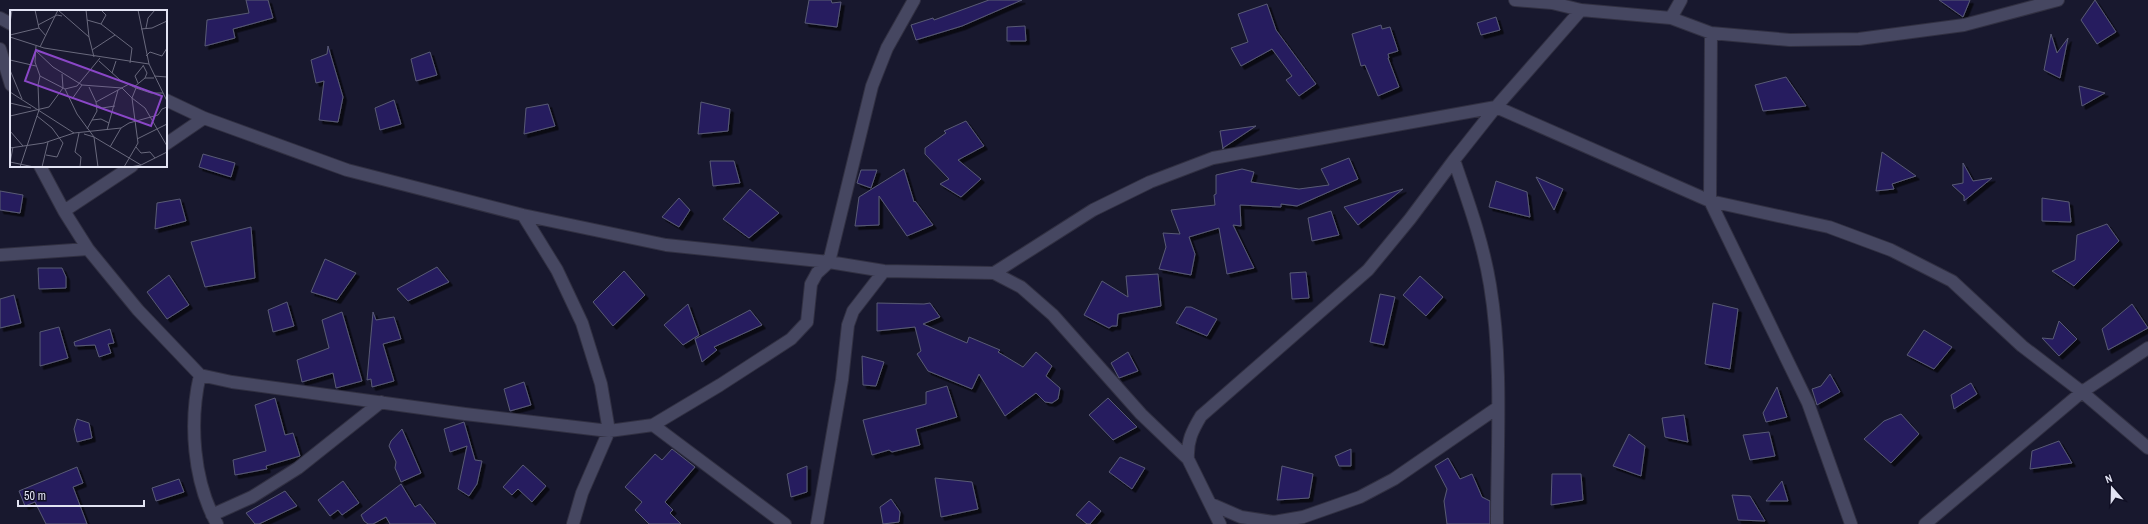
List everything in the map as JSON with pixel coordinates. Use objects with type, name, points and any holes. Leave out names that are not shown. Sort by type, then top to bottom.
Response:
[{"type":"street","points":[[41,167],[64,212],[88,249],[138,310],[200,375],[232,382],[609,431],[653,426],[791,339],[807,322],[811,284],[817,273],[829,262],[872,86],[887,48],[914,0]]},
{"type":"street","points":[[1515,0],[1552,3],[1581,10],[1670,18],[1711,33],[1790,40],[1859,39],[1964,25],[2058,0]]},
{"type":"street","points":[[1670,18],[1681,0]]},
{"type":"street","points":[[1188,459],[1187,447],[1190,433],[1201,416],[1327,308],[1368,270],[1410,219],[1496,107],[1581,10]]},
{"type":"street","points":[[0,18],[10,23]]},
{"type":"street","points":[[1711,33],[1710,201],[1808,402],[1851,524]]},
{"type":"street","points":[[0,50],[10,82]]},
{"type":"street","points":[[167,100],[204,118],[347,170],[523,215],[666,245],[829,262],[884,271],[994,273],[1021,287],[1054,315],[1140,414],[1188,459],[1212,504],[1220,524]]},
{"type":"street","points":[[994,273],[1094,210],[1150,182],[1213,158],[1496,107],[1710,201],[1829,227],[1891,250],[1952,281],[2022,346],[2082,392],[2148,448]]},
{"type":"street","points":[[167,143],[204,118]]},
{"type":"street","points":[[1454,160],[1478,231],[1490,285],[1498,370],[1497,524]]},
{"type":"street","points":[[64,212],[131,167]]},
{"type":"street","points":[[523,215],[557,270],[582,323],[601,384],[609,431],[582,493],[573,524]]},
{"type":"street","points":[[0,255],[88,249]]},
{"type":"street","points":[[816,524],[842,380],[848,325],[853,311],[884,271]]},
{"type":"street","points":[[1924,524],[2082,392],[2148,348]]},
{"type":"street","points":[[200,375],[194,400],[196,462],[214,519],[298,468],[381,402]]},
{"type":"street","points":[[1212,504],[1240,517],[1274,522],[1303,516],[1360,497],[1394,479],[1497,408]]},
{"type":"street","points":[[653,426],[785,524]]},
{"type":"building","points":[[246,0],[268,0],[273,18],[233,29],[235,38],[205,46],[207,20],[249,13]]},
{"type":"building","points":[[809,0],[831,0],[832,3],[841,2],[837,27],[805,23]]},
{"type":"building","points":[[989,0],[1022,0],[962,26],[916,40],[911,25],[933,18],[934,20]]},
{"type":"building","points":[[1939,0],[1970,0],[1963,17]]},
{"type":"building","points":[[2095,0],[2116,32],[2097,44],[2081,20]]},
{"type":"building","points":[[1267,4],[1276,30],[1316,84],[1299,96],[1286,80],[1292,76],[1272,49],[1241,66],[1231,48],[1248,42],[1238,14]]},
{"type":"building","points":[[1496,17],[1500,30],[1481,35],[1477,23]]},
{"type":"building","points":[[1381,25],[1382,29],[1390,27],[1398,51],[1388,54],[1388,58],[1399,87],[1378,96],[1365,65],[1361,66],[1352,34]]},
{"type":"building","points":[[1025,26],[1026,41],[1007,41],[1007,27]]},
{"type":"building","points":[[2051,34],[2057,53],[2068,38],[2060,78],[2044,70]]},
{"type":"building","points":[[328,46],[343,97],[338,122],[319,120],[324,81],[316,83],[311,60],[327,54]]},
{"type":"building","points":[[430,52],[437,75],[416,81],[411,59]]},
{"type":"building","points":[[1786,77],[1806,106],[1763,111],[1755,85]]},
{"type":"building","points":[[2079,86],[2105,93],[2082,106]]},
{"type":"building","points":[[394,100],[401,124],[380,130],[375,108]]},
{"type":"building","points":[[701,102],[730,109],[728,131],[698,134]]},
{"type":"building","points":[[548,104],[555,126],[524,134],[526,108]]},
{"type":"building","points":[[966,121],[984,146],[958,160],[981,179],[961,197],[940,184],[949,179],[925,154],[925,148],[946,133],[944,131]]},
{"type":"building","points":[[1256,126],[1223,148],[1223,149],[1220,131]]},
{"type":"building","points":[[1882,152],[1916,176],[1892,184],[1894,189],[1876,191]]},
{"type":"building","points":[[203,154],[235,163],[231,177],[199,167]]},
{"type":"building","points":[[1349,158],[1358,179],[1297,206],[1281,204],[1281,207],[1240,205],[1241,226],[1233,225],[1254,268],[1227,274],[1219,228],[1189,237],[1195,254],[1191,275],[1159,269],[1166,247],[1163,233],[1180,234],[1171,210],[1215,205],[1214,195],[1216,194],[1216,175],[1242,169],[1254,172],[1251,182],[1299,189],[1329,185],[1321,169]]},
{"type":"building","points":[[710,161],[734,161],[740,183],[713,186]]},
{"type":"building","points":[[1963,163],[1973,181],[1992,178],[1964,201],[1964,196],[1952,185],[1963,183]]},
{"type":"building","points":[[904,169],[914,202],[915,201],[933,225],[907,236],[879,196],[879,225],[855,226],[859,197]]},
{"type":"building","points":[[861,170],[877,170],[871,188],[857,183]]},
{"type":"building","points":[[1536,177],[1563,189],[1554,210]]},
{"type":"building","points":[[1496,181],[1527,192],[1530,217],[1489,207]]},
{"type":"building","points":[[750,189],[779,213],[749,238],[723,219]]},
{"type":"building","points":[[1403,189],[1358,225],[1344,207]]},
{"type":"building","points":[[0,191],[23,195],[20,213],[0,210]]},
{"type":"building","points":[[679,198],[690,210],[679,227],[662,217]]},
{"type":"building","points":[[2042,198],[2069,202],[2071,222],[2042,221]]},
{"type":"building","points":[[180,199],[186,221],[155,229],[157,203]]},
{"type":"building","points":[[1331,211],[1339,235],[1312,241],[1308,218]]},
{"type":"building","points":[[2107,224],[2119,241],[2074,286],[2052,271],[2075,260],[2077,235]]},
{"type":"building","points":[[251,227],[255,278],[205,287],[191,242]]},
{"type":"building","points":[[325,259],[356,273],[337,300],[311,292]]},
{"type":"building","points":[[437,267],[449,282],[408,301],[397,289]]},
{"type":"building","points":[[38,268],[62,268],[66,277],[66,288],[39,289]]},
{"type":"building","points":[[624,271],[645,295],[613,326],[593,302]]},
{"type":"building","points":[[1306,272],[1309,298],[1292,299],[1290,273]]},
{"type":"building","points":[[1158,274],[1161,306],[1118,314],[1117,326],[1112,326],[1109,328],[1084,315],[1102,281],[1128,297],[1126,276]]},
{"type":"building","points":[[169,275],[189,305],[167,319],[147,292]]},
{"type":"building","points":[[1420,276],[1443,297],[1426,316],[1403,295]]},
{"type":"building","points":[[1380,294],[1395,297],[1384,345],[1370,342]]},
{"type":"building","points":[[14,295],[21,323],[0,328],[0,299]]},
{"type":"building","points":[[287,302],[294,326],[273,332],[268,310]]},
{"type":"building","points":[[877,303],[930,303],[940,317],[923,324],[967,343],[969,337],[1000,350],[998,352],[1023,367],[1036,352],[1052,366],[1046,376],[1060,388],[1058,399],[1052,403],[1045,402],[1036,393],[1005,416],[979,374],[972,389],[928,371],[917,354],[921,351],[915,327],[877,331]]},
{"type":"building","points":[[1713,303],[1738,309],[1730,369],[1705,364]]},
{"type":"building","points":[[688,304],[699,335],[683,345],[664,325]]},
{"type":"building","points":[[2132,304],[2148,328],[2108,350],[2102,329]]},
{"type":"building","points":[[1186,307],[1191,307],[1217,319],[1207,336],[1176,323]]},
{"type":"building","points":[[750,310],[762,325],[714,347],[717,350],[702,362],[695,339]]},
{"type":"building","points":[[342,312],[362,381],[336,388],[333,373],[302,382],[297,360],[329,348],[322,320]]},
{"type":"building","points":[[373,312],[376,320],[394,317],[401,339],[383,344],[394,381],[372,387],[371,379],[367,380]]},
{"type":"building","points":[[2059,321],[2077,339],[2059,356],[2042,338],[2053,339]]},
{"type":"building","points":[[59,327],[68,358],[40,366],[40,332]]},
{"type":"building","points":[[110,329],[114,343],[108,344],[111,353],[99,357],[95,345],[75,346],[74,342]]},
{"type":"building","points":[[1924,330],[1952,347],[1934,369],[1907,355]]},
{"type":"building","points":[[1128,352],[1138,371],[1119,378],[1111,363]]},
{"type":"building","points":[[862,356],[884,362],[876,386],[863,385]]},
{"type":"building","points":[[1830,374],[1840,392],[1817,405],[1812,389],[1821,386]]},
{"type":"building","points":[[524,382],[531,405],[510,411],[504,389]]},
{"type":"building","points":[[1971,383],[1977,394],[1954,409],[1951,395]]},
{"type":"building","points":[[947,386],[957,417],[916,429],[920,445],[892,452],[889,450],[872,455],[863,420],[926,404],[926,392]]},
{"type":"building","points":[[1777,387],[1787,417],[1766,422],[1763,413]]},
{"type":"building","points":[[275,398],[285,435],[293,433],[300,456],[266,466],[267,469],[235,475],[233,460],[266,451],[255,405]]},
{"type":"building","points":[[1108,398],[1137,427],[1113,440],[1089,415]]},
{"type":"building","points":[[1901,414],[1919,434],[1891,463],[1864,439],[1884,421]]},
{"type":"building","points":[[1684,415],[1688,442],[1665,437],[1662,418]]},
{"type":"building","points":[[77,419],[89,423],[92,438],[77,442],[74,429]]},
{"type":"building","points":[[464,422],[475,460],[482,461],[477,484],[469,496],[458,489],[467,446],[450,452],[444,429]]},
{"type":"building","points":[[402,429],[421,473],[401,482],[395,468],[396,462],[389,446],[391,441]]},
{"type":"building","points":[[1769,432],[1775,456],[1750,460],[1743,435]]},
{"type":"building","points":[[1629,434],[1645,446],[1641,476],[1613,466]]},
{"type":"building","points":[[2059,441],[2072,463],[2030,469],[2032,451]]},
{"type":"building","points":[[672,449],[695,467],[665,502],[673,510],[670,513],[681,524],[649,524],[635,510],[642,502],[625,487],[655,454],[662,460]]},
{"type":"building","points":[[1351,449],[1351,466],[1339,466],[1335,456]]},
{"type":"building","points":[[1120,457],[1145,468],[1132,489],[1109,472]]},
{"type":"building","points":[[1448,458],[1460,479],[1472,474],[1482,497],[1490,501],[1490,524],[1447,524],[1444,501],[1447,489],[1435,466]]},
{"type":"building","points":[[523,465],[546,486],[532,502],[518,489],[512,495],[503,487]]},
{"type":"building","points":[[807,466],[807,492],[791,497],[787,474]]},
{"type":"building","points":[[1282,466],[1313,474],[1309,498],[1277,500]]},
{"type":"building","points":[[77,467],[83,483],[73,487],[87,524],[46,524],[35,502],[25,506],[19,491]]},
{"type":"building","points":[[1552,474],[1581,474],[1583,500],[1551,505]]},
{"type":"building","points":[[935,478],[972,482],[978,509],[941,517]]},
{"type":"building","points":[[179,479],[184,492],[156,501],[152,488]]},
{"type":"building","points":[[343,481],[359,503],[342,515],[338,510],[330,516],[318,500]]},
{"type":"building","points":[[1782,481],[1788,501],[1766,501]]},
{"type":"building","points":[[401,484],[415,507],[420,504],[436,524],[390,524],[386,517],[373,524],[368,524],[364,521],[361,515]]},
{"type":"building","points":[[285,491],[297,506],[259,524],[255,524],[246,513]]},
{"type":"building","points":[[1732,495],[1750,496],[1765,521],[1738,520]]},
{"type":"building","points":[[891,499],[900,512],[899,522],[883,524],[880,507]]},
{"type":"building","points":[[1089,501],[1101,511],[1090,524],[1087,524],[1076,515]]}]
